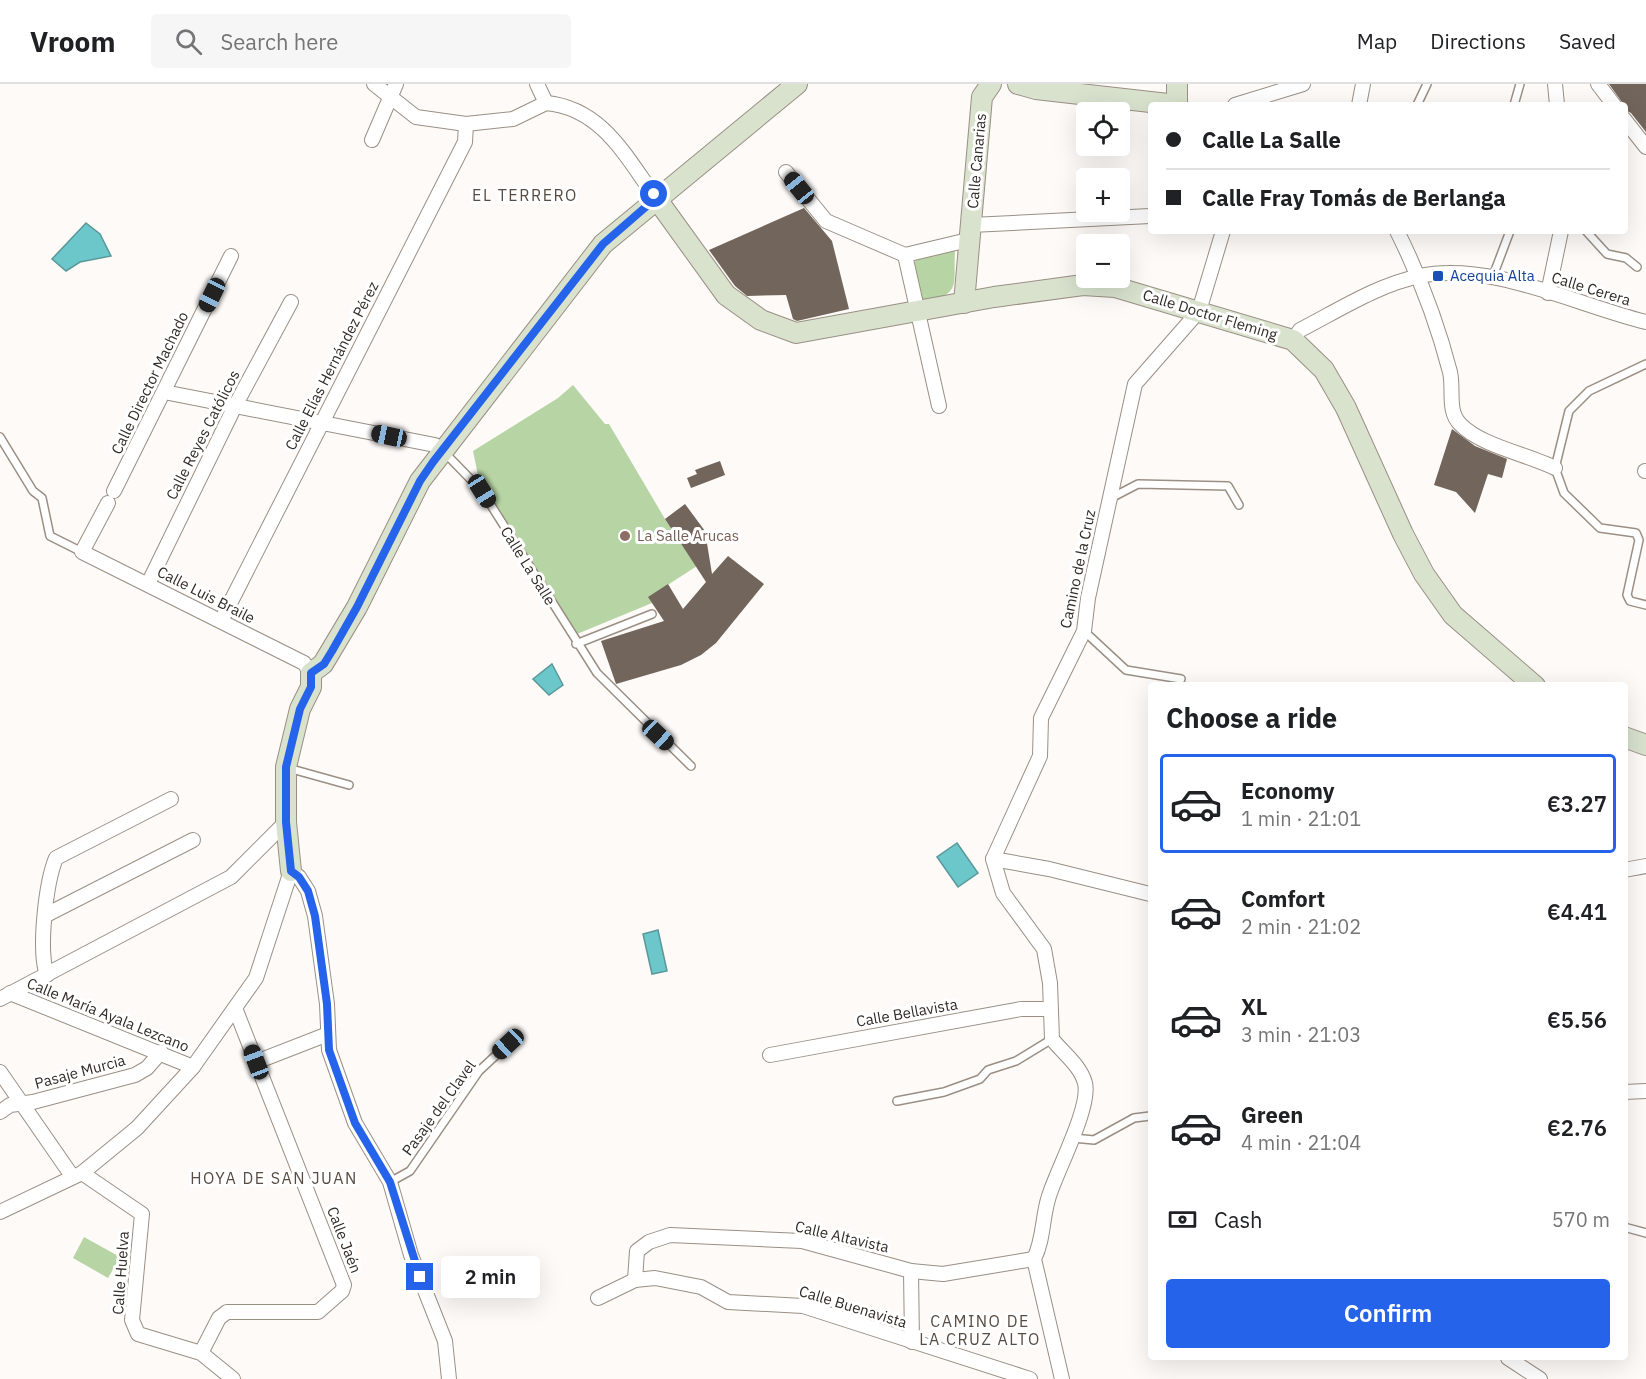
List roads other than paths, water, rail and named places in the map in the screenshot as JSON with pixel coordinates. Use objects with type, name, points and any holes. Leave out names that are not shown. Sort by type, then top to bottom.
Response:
[{"type":"street","points":[[374,84],[394,91],[416,117],[466,124],[513,119],[546,104],[560,105],[604,127],[656,198]]},
{"type":"street","points":[[537,84],[546,104]]},
{"type":"street","points":[[0,1212],[77,1175],[136,1128],[193,1067],[256,978],[291,871],[286,822],[286,767],[300,709],[311,687],[311,673],[324,664],[357,607],[420,481],[603,244],[797,84]]},
{"type":"street","name":"Calle Canarias","points":[[964,303],[982,97],[991,84]]},
{"type":"street","points":[[1018,84],[1036,89],[1097,90],[1161,102]]},
{"type":"street","points":[[1177,84],[1177,102]]},
{"type":"street","points":[[1246,102],[1303,84]]},
{"type":"street","points":[[1360,102],[1363,84]]},
{"type":"street","points":[[1555,84],[1557,102]]},
{"type":"street","points":[[1598,84],[1612,102]]},
{"type":"street","points":[[372,140],[394,91]]},
{"type":"street","name":"Calle Elías Hernández Pérez","points":[[221,621],[465,142],[466,124]]},
{"type":"street","points":[[1628,124],[1646,147]]},
{"type":"street","points":[[786,172],[826,221],[905,255],[970,232],[1148,216]]},
{"type":"street","name":"Calle Doctor Fleming","points":[[656,198],[726,295],[761,320],[796,333],[964,303],[1083,285],[1115,287],[1293,340],[1324,370],[1346,408],[1403,534],[1424,574],[1453,615],[1530,682]]},
{"type":"street","points":[[1199,311],[1222,234]]},
{"type":"street","points":[[1399,234],[1420,276],[1442,340],[1451,378],[1453,416],[1461,426],[1481,439],[1555,468]]},
{"type":"street","points":[[1548,293],[1559,234]]},
{"type":"street","points":[[905,255],[939,406]]},
{"type":"street","name":"Calle Director Machado","points":[[82,552],[231,256]]},
{"type":"street","name":"Calle Cerera","points":[[1293,340],[1300,330],[1377,290],[1420,276],[1443,273],[1493,276],[1646,322]]},
{"type":"street","name":"Calle Reyes Católicos","points":[[148,584],[235,406],[291,302]]},
{"type":"street","name":"Camino de la Cruz","points":[[993,859],[1040,756],[1041,718],[1084,631],[1088,598],[1135,384],[1199,311]]},
{"type":"street","points":[[164,392],[435,445],[443,451]]},
{"type":"street","name":"Calle Luis Braile","points":[[82,552],[304,663],[311,673]]},
{"type":"street","points":[[47,975],[43,957],[46,915],[50,872],[56,858],[171,799]]},
{"type":"street","points":[[5,996],[231,877],[286,822]]},
{"type":"street","points":[[46,915],[193,840]]},
{"type":"street","points":[[1062,1379],[1034,1259],[1041,1245],[1048,1199],[1070,1138],[1083,1112],[1085,1085],[1078,1068],[1052,1039],[1049,1009],[1050,983],[1044,949],[1003,893],[993,859],[1049,869],[1148,894]]},
{"type":"street","points":[[1628,869],[1646,866]]},
{"type":"street","points":[[291,871],[299,877],[308,891],[315,916],[329,1050],[355,1123],[390,1182],[411,1255],[445,1341],[449,1379]]},
{"type":"street","points":[[29,1001],[33,981]]},
{"type":"street","name":"Calle María Ayala Lezcano","points":[[5,996],[29,1001],[161,1052],[193,1067]]},
{"type":"street","name":"Calle Jaén","points":[[201,1353],[219,1318],[227,1312],[318,1312],[342,1291],[344,1285],[235,1008]]},
{"type":"street","name":"Calle Bellavista","points":[[770,1055],[1021,1009],[1049,1009]]},
{"type":"street","points":[[256,1062],[328,1034]]},
{"type":"street","name":"Pasaje Murcia","points":[[0,1112],[10,1105],[135,1075],[147,1068],[161,1052]]},
{"type":"street","points":[[0,1072],[77,1175]]},
{"type":"street","points":[[1628,1092],[1646,1091]]},
{"type":"street","name":"Calle Huelva","points":[[77,1175],[142,1214],[132,1320],[138,1334],[201,1353],[233,1379]]},
{"type":"street","name":"Calle Altavista","points":[[636,1280],[637,1251],[649,1242],[670,1235],[802,1241],[911,1271],[943,1274],[1034,1259]]},
{"type":"street","points":[[911,1271],[912,1342]]},
{"type":"street","name":"Calle Buenavista","points":[[598,1298],[636,1280],[655,1278],[701,1287],[728,1302],[803,1306],[1030,1379]]},
{"type":"street","points":[[1511,1360],[1540,1379]]},
{"type":"lane","points":[[1418,102],[1427,84]]},
{"type":"lane","points":[[1515,102],[1520,84]]},
{"type":"lane","points":[[1493,276],[1509,234]]},
{"type":"lane","points":[[1589,234],[1607,254],[1626,258],[1636,267]]},
{"type":"lane","points":[[1646,364],[1589,391],[1569,411],[1555,468],[1563,493],[1600,528],[1636,533],[1639,540],[1627,595],[1630,602],[1646,605]]},
{"type":"lane","points":[[0,437],[33,491],[42,498],[50,536],[82,552]]},
{"type":"lane","name":"Calle La Salle","points":[[443,451],[482,491],[576,644],[597,673],[691,766]]},
{"type":"lane","points":[[1111,498],[1138,484],[1228,486],[1239,505]]},
{"type":"lane","points":[[576,644],[652,614]]},
{"type":"lane","points":[[1084,631],[1126,670],[1181,679]]},
{"type":"lane","points":[[286,767],[349,786]]},
{"type":"lane","points":[[897,1101],[944,1092],[980,1079],[988,1070],[1016,1060],[1052,1039]]},
{"type":"lane","name":"Pasaje del Clavel","points":[[390,1182],[410,1171],[479,1071],[508,1044]]},
{"type":"lane","points":[[1070,1138],[1094,1140],[1134,1118],[1148,1116]]},
{"type":"lane","points":[[1628,1228],[1646,1233]]},
{"type":"water","points":[[86,223],[100,234],[111,256],[80,262],[66,271],[52,259]]},
{"type":"water","points":[[552,664],[563,685],[549,695],[533,679]]},
{"type":"water","points":[[957,843],[978,873],[958,887],[937,857]]},
{"type":"water","points":[[658,930],[667,971],[652,974],[643,934]]},
{"type":"place","name":"Acequia Alta","points":[[1438,276]]},
{"type":"place","name":"La Salle Arucas","points":[[625,536]]},
{"type":"district","name":"EL TERRERO","points":[[525,195]]},
{"type":"district","name":"HOYA DE SAN JUAN","points":[[274,1178]]},
{"type":"district","name":"CAMINO DE LA CRUZ ALTO","points":[[980,1330]]}]
